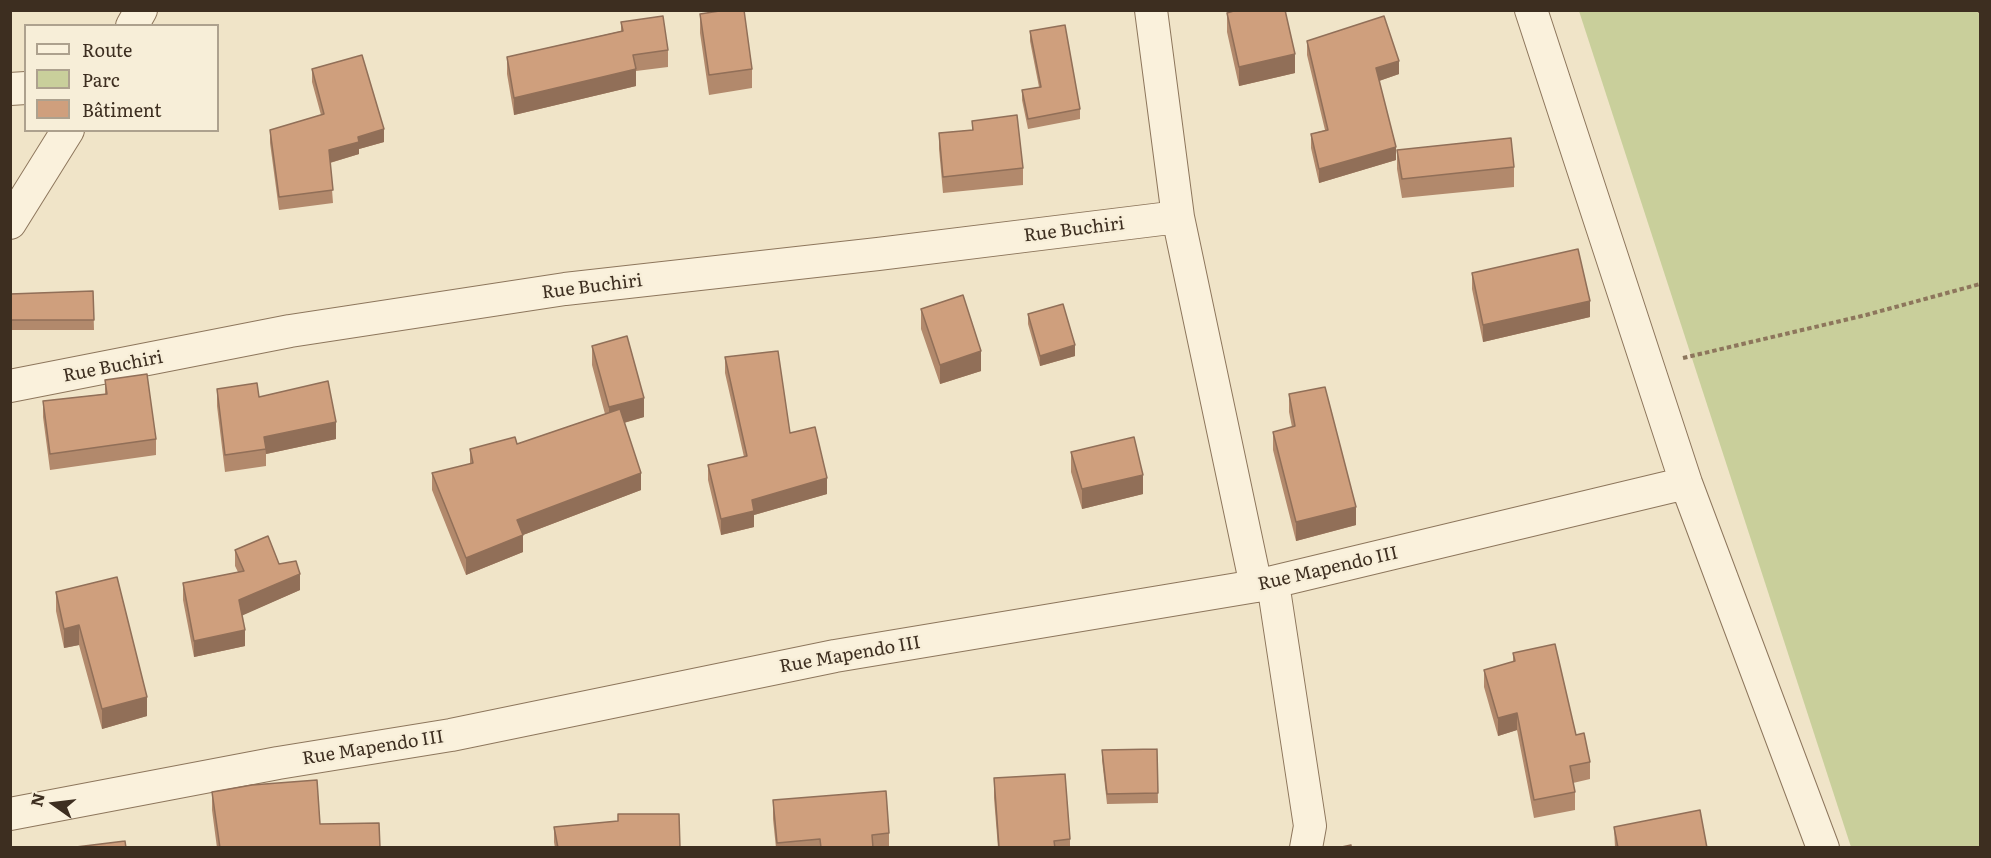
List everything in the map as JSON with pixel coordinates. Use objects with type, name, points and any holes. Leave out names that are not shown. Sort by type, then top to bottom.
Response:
[{"type":"street","points":[[133,24],[141,10]]},
{"type":"street","points":[[1150,10],[1178,217],[1265,585],[1310,826],[1306,848]]},
{"type":"street","points":[[1531,10],[1686,483],[1823,848]]},
{"type":"street","points":[[10,224],[67,132]]},
{"type":"street","name":"Rue Buchiri","points":[[10,386],[290,331],[565,289],[1178,217]]},
{"type":"street","name":"Rue Mapendo III","points":[[10,814],[130,793],[278,763],[451,735],[835,656],[1265,585],[1686,483]]},
{"type":"path","points":[[1647,367],[1866,315],[1980,285]]},
{"type":"green space","points":[[1579,11],[1980,11],[1980,847],[1851,847]]},
{"type":"building","points":[[744,10],[752,69],[709,75],[700,14]]},
{"type":"building","points":[[1237,10],[1285,10],[1295,54],[1239,67],[1227,13]]},
{"type":"building","points":[[663,16],[668,50],[633,55],[636,69],[514,98],[507,57],[623,31],[621,22]]},
{"type":"building","points":[[1384,16],[1399,61],[1376,68],[1396,147],[1319,169],[1311,134],[1328,130],[1307,41]]},
{"type":"building","points":[[1065,25],[1080,109],[1028,119],[1022,90],[1041,87],[1030,31]]},
{"type":"building","points":[[362,55],[384,129],[358,137],[359,142],[329,150],[333,190],[279,197],[270,130],[324,114],[312,69]]},
{"type":"building","points":[[1017,115],[1023,168],[943,177],[939,133],[973,130],[972,121]]},
{"type":"building","points":[[1511,138],[1514,167],[1402,179],[1397,150]]},
{"type":"building","points":[[1578,249],[1590,301],[1483,325],[1472,273]]},
{"type":"building","points":[[93,291],[94,320],[10,320],[10,294]]},
{"type":"building","points":[[963,295],[981,351],[940,365],[921,309]]},
{"type":"building","points":[[1063,304],[1075,345],[1040,356],[1028,314]]},
{"type":"building","points":[[627,336],[644,398],[609,407],[592,346]]},
{"type":"building","points":[[778,351],[790,433],[815,427],[827,478],[752,500],[754,511],[721,519],[708,465],[747,456],[725,357]]},
{"type":"building","points":[[147,374],[156,439],[50,454],[43,401],[107,394],[105,380]]},
{"type":"building","points":[[328,381],[336,422],[264,437],[266,449],[225,455],[217,389],[257,383],[259,397]]},
{"type":"building","points":[[1325,387],[1356,507],[1296,522],[1273,432],[1295,426],[1289,394]]},
{"type":"building","points":[[620,409],[641,473],[517,520],[523,535],[466,558],[432,473],[473,463],[470,449],[515,437],[517,444]]},
{"type":"building","points":[[1134,437],[1143,475],[1082,489],[1071,452]]},
{"type":"building","points":[[268,536],[279,564],[296,561],[300,574],[239,600],[245,630],[194,641],[183,583],[244,571],[235,550]]},
{"type":"building","points":[[117,577],[147,697],[102,709],[79,625],[64,629],[56,592]]},
{"type":"building","points":[[1555,644],[1576,735],[1584,733],[1590,762],[1570,766],[1575,792],[1534,800],[1517,713],[1498,718],[1484,670],[1515,661],[1513,653]]},
{"type":"building","points":[[1157,749],[1158,793],[1107,794],[1102,750]]},
{"type":"building","points":[[1065,774],[1070,839],[1054,841],[1055,848],[999,847],[994,778]]},
{"type":"building","points":[[317,780],[320,824],[379,823],[380,848],[220,848],[212,792],[252,785]]},
{"type":"building","points":[[886,791],[889,833],[872,835],[873,848],[821,848],[820,839],[777,843],[773,800]]},
{"type":"building","points":[[1700,810],[1707,848],[1618,848],[1614,827]]},
{"type":"building","points":[[618,814],[679,814],[680,848],[558,848],[554,827],[618,821]]},
{"type":"building","points":[[125,841],[126,848],[76,848],[76,847]]}]
